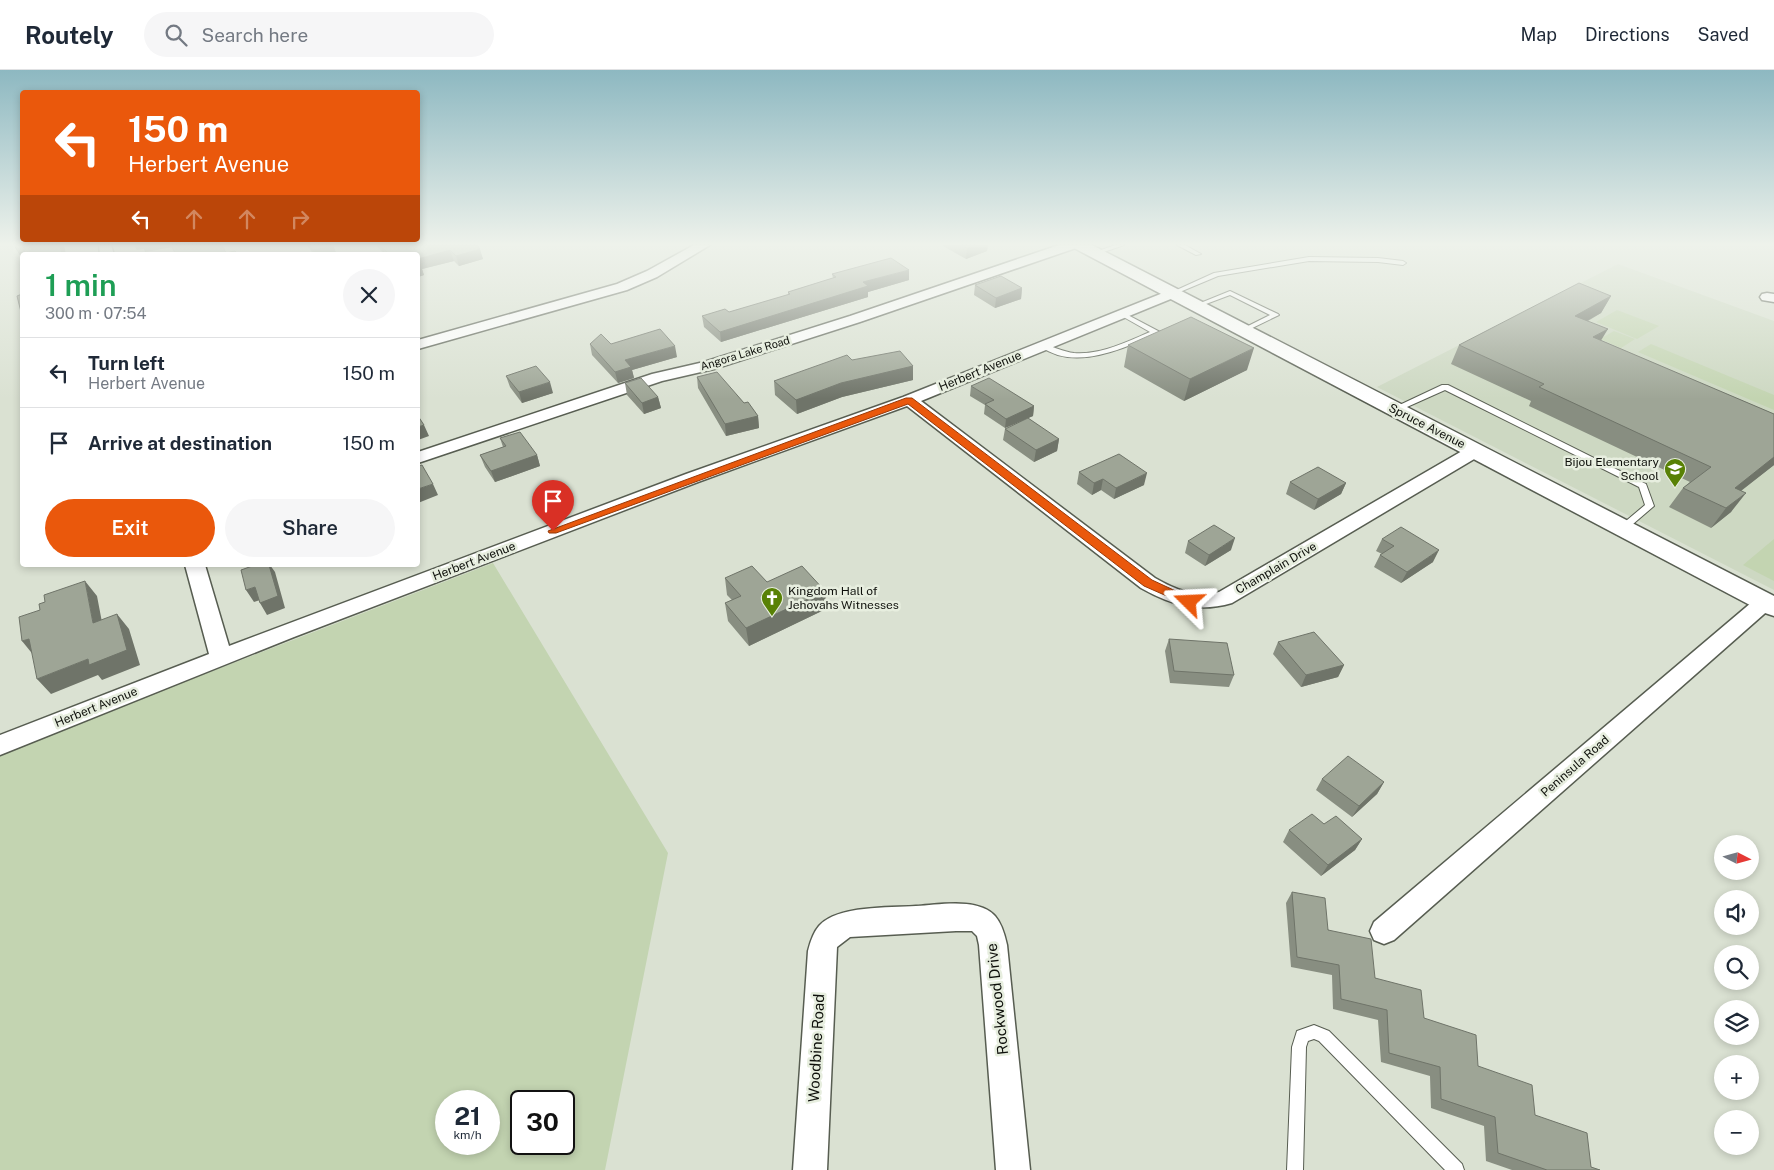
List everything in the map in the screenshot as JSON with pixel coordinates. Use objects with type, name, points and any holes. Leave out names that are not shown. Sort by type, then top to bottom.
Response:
[{"type":"street","points":[[420,344],[589,296]]},
{"type":"street","name":"Angora Lake Road","points":[[420,457],[658,377],[708,366],[921,296]]},
{"type":"street","name":"Herbert Avenue","points":[[0,745],[221,658],[684,481],[909,400],[1165,296]]},
{"type":"street","name":"Spruce Avenue","points":[[1179,296],[1770,604]]},
{"type":"street","name":"Champlain Drive","points":[[909,400],[1148,583],[1189,602],[1213,602],[1225,598],[1475,451]]},
{"type":"street","points":[[196,567],[221,658]]},
{"type":"street","name":"Peninsula Road","points":[[1384,931],[1770,604]]},
{"type":"street","name":"Rockwood Drive","points":[[832,930],[847,924],[956,918],[977,919],[989,929],[994,955],[1013,1170]]},
{"type":"street","name":"Woodbine Road","points":[[810,1170],[822,951],[826,937],[832,930]]},
{"type":"lane","points":[[1196,306],[1221,296]]},
{"type":"lane","points":[[1237,296],[1276,315],[1244,330]]},
{"type":"lane","points":[[1044,346],[1059,353],[1075,356],[1097,356],[1156,332],[1122,314]]},
{"type":"lane","points":[[1395,409],[1445,386],[1642,486],[1650,506],[1623,528]]},
{"type":"lane","points":[[1295,1170],[1299,1047],[1302,1036],[1314,1032],[1324,1036],[1456,1170]]},
{"type":"shaded area","name":"Bijou Elementary School","points":[[1555,296],[1706,296],[1774,321],[1774,590],[1377,387]]},
{"type":"shaded area","points":[[1617,310],[1659,326],[1637,339],[1596,322]]},
{"type":"shaded area","points":[[1614,331],[1635,339],[1621,348],[1600,339]]},
{"type":"shaded area","points":[[1651,344],[1774,395],[1774,410],[1638,352]]},
{"type":"shaded area","points":[[1774,539],[1774,581],[1743,565]]},
{"type":"shaded area","points":[[493,563],[668,853],[605,1170],[0,1170],[0,753]]},
{"type":"building","points":[[17,296],[20,296],[20,308]]},
{"type":"building","points":[[782,296],[835,296],[720,332],[702,316],[725,309],[729,312]]},
{"type":"building","points":[[1553,296],[1610,296],[1575,316],[1608,329],[1593,337],[1774,414],[1774,457],[1735,488],[1746,493],[1726,508],[1683,488],[1711,467],[1539,387],[1544,384],[1459,345]]},
{"type":"building","points":[[1191,317],[1254,348],[1190,379],[1128,345]]},
{"type":"building","points":[[660,329],[675,346],[625,360],[631,367],[615,372],[590,344],[601,334],[611,344]]},
{"type":"building","points":[[900,351],[913,366],[841,383],[796,400],[774,381],[847,355],[852,360]]},
{"type":"building","points":[[536,366],[550,382],[519,392],[506,376]]},
{"type":"building","points":[[717,372],[744,403],[748,402],[758,416],[725,424],[697,377]]},
{"type":"building","points":[[641,378],[658,397],[642,403],[625,383]]},
{"type":"building","points":[[989,378],[1034,406],[1006,419],[985,404],[994,400],[971,386]]},
{"type":"building","points":[[1028,418],[1059,439],[1036,450],[1005,429]]},
{"type":"building","points":[[520,432],[537,455],[491,471],[480,455],[506,446],[500,438]]},
{"type":"building","points":[[1119,454],[1147,473],[1116,488],[1103,479],[1094,483],[1079,472]]},
{"type":"building","points":[[422,465],[433,484],[420,488],[420,466]]},
{"type":"building","points":[[1318,467],[1346,483],[1318,499],[1290,482]]},
{"type":"building","points":[[1214,525],[1235,538],[1209,555],[1188,541]]},
{"type":"building","points":[[1401,527],[1439,550],[1407,572],[1380,555],[1394,546],[1382,539]]},
{"type":"building","points":[[752,566],[767,582],[802,566],[825,591],[746,628],[725,603],[741,596],[725,578]]},
{"type":"building","points":[[249,567],[270,567],[278,596],[260,603],[255,587],[246,590],[241,570]]},
{"type":"building","points":[[85,581],[93,623],[117,614],[127,650],[89,665],[88,659],[37,679],[29,639],[22,641],[19,617],[40,610],[39,604],[45,602],[44,595]]},
{"type":"building","points":[[1314,632],[1344,665],[1306,675],[1278,642]]},
{"type":"building","points":[[1169,639],[1227,643],[1234,675],[1174,671]]},
{"type":"building","points":[[1348,756],[1384,782],[1359,806],[1322,779]]},
{"type":"building","points":[[1312,814],[1324,824],[1336,816],[1362,839],[1328,865],[1289,830]]},
{"type":"building","points":[[1292,892],[1325,898],[1328,930],[1371,939],[1375,978],[1421,990],[1424,1018],[1476,1035],[1478,1066],[1532,1085],[1535,1115],[1587,1133],[1591,1167],[1600,1170],[1547,1170],[1498,1153],[1495,1117],[1441,1099],[1440,1067],[1389,1053],[1387,1010],[1341,999],[1339,965],[1297,957]]},
{"type":"place","name":"Bijou Elementary School","points":[[1675,488]]},
{"type":"place","name":"Kingdom Hall of Jehovahs Witnesses","points":[[772,617]]},
{"type":"route","points":[[553,531],[692,478],[909,400],[1148,583],[1163,592],[1189,602]]}]
